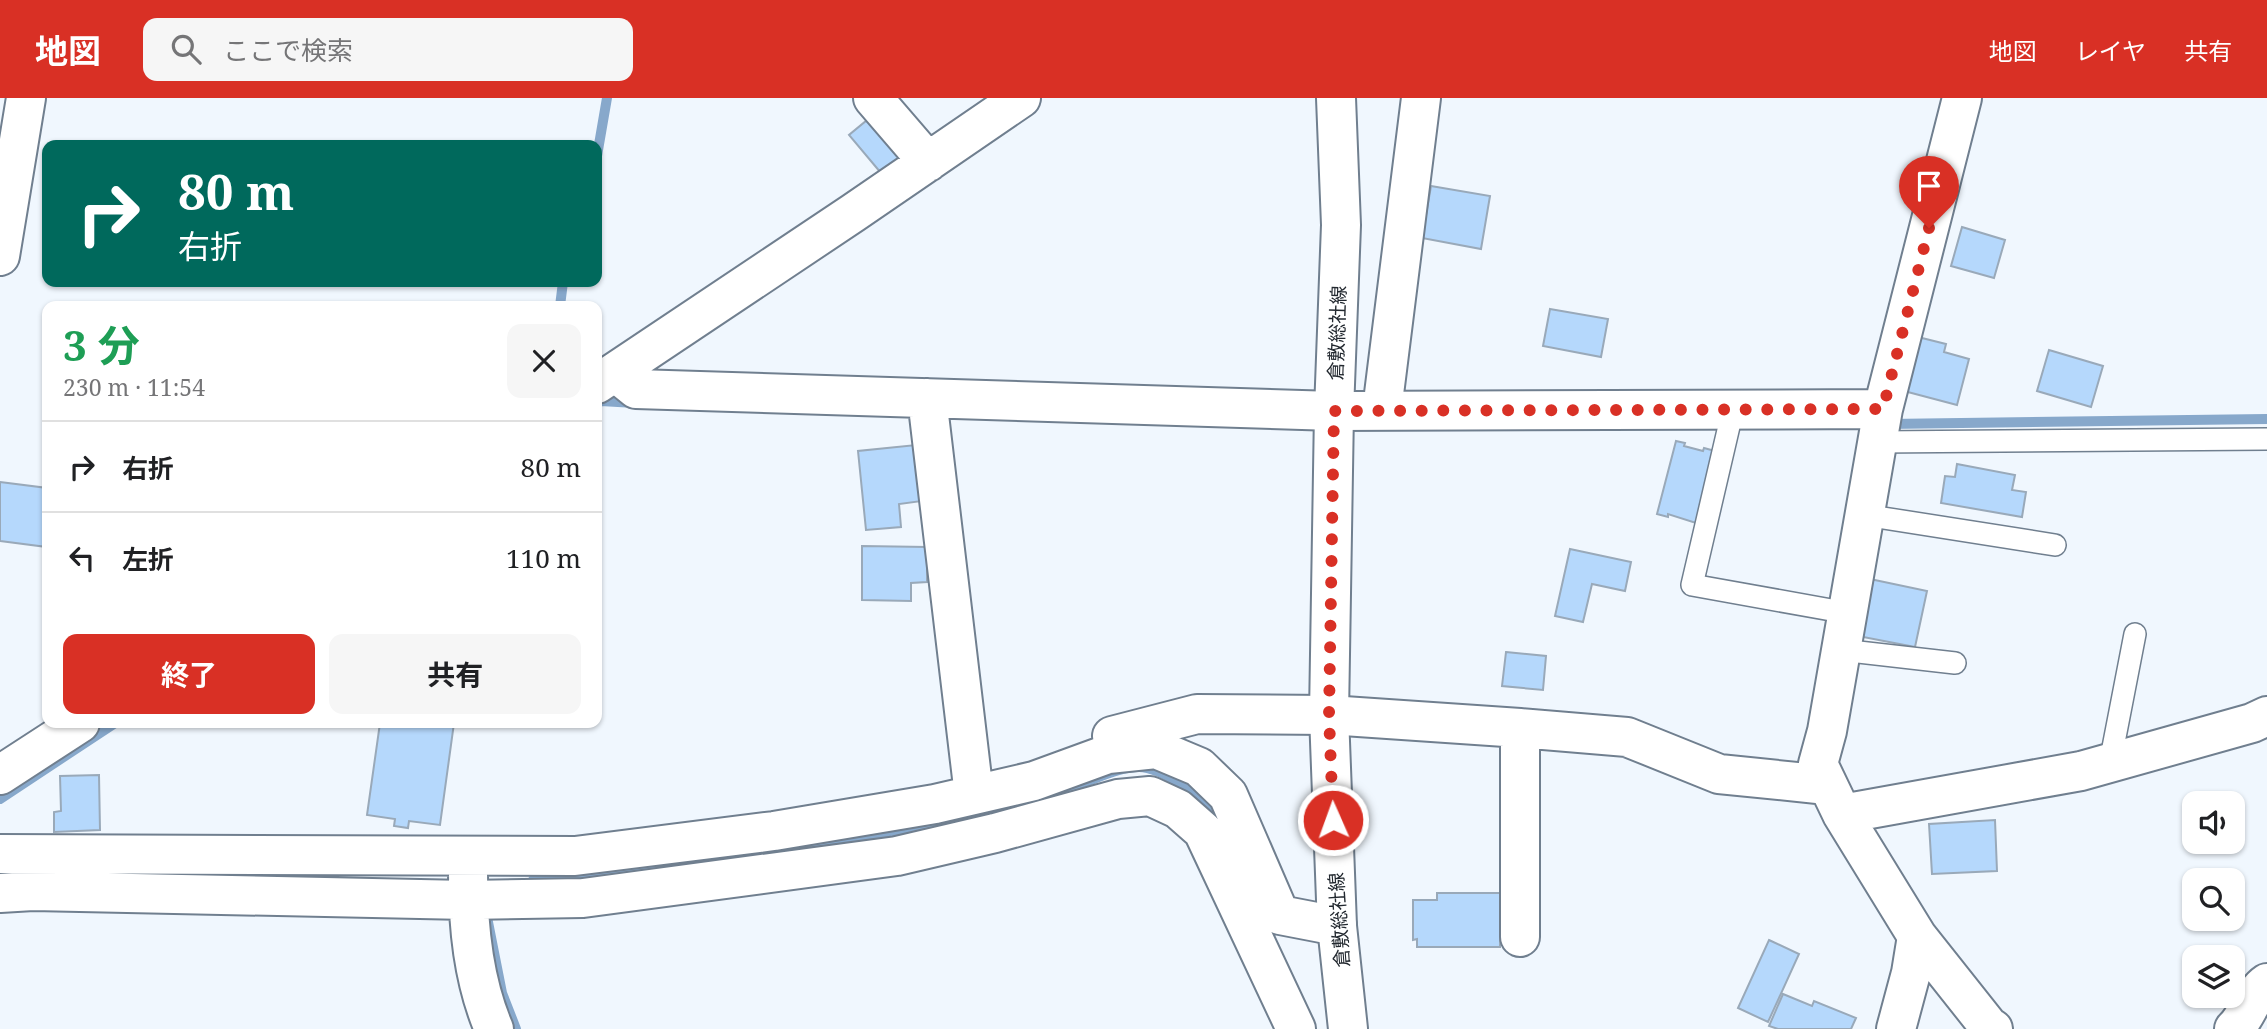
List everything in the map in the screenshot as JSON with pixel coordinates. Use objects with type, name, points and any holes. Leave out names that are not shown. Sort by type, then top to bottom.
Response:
[{"type":"street","points":[[873,98],[928,162]]},
{"type":"street","points":[[606,378],[1021,98]]},
{"type":"street","name":"倉敷総社線","points":[[1336,98],[1341,225],[1334,411],[1329,715],[1337,926],[1348,1029]]},
{"type":"street","points":[[1382,410],[1421,98]]},
{"type":"street","points":[[1962,98],[1880,425],[1827,731],[1818,764],[1835,800],[1917,936],[1993,1029]]},
{"type":"street","points":[[0,256],[17,105]]},
{"type":"street","points":[[606,378],[636,389],[928,410],[1733,409],[1880,425]]},
{"type":"street","points":[[928,410],[974,795]]},
{"type":"street","points":[[1034,781],[1082,744],[1196,714],[1329,715],[1627,737],[1719,774],[1835,800],[2081,771],[2252,723],[2267,716]]},
{"type":"street","points":[[0,775],[72,728]]},
{"type":"street","points":[[1520,728],[1520,937]]},
{"type":"street","points":[[0,893],[33,891],[250,894],[468,877],[575,856],[774,831],[974,795],[1034,781],[1108,754],[1156,750],[1199,767],[1228,795],[1280,915],[1337,926]]},
{"type":"street","points":[[0,854],[468,877],[583,898],[897,856],[995,833],[1118,799],[1150,796],[1178,809],[1203,831],[1296,1029]]},
{"type":"street","points":[[468,877],[472,950],[487,1012],[494,1029]]},
{"type":"street","points":[[1896,1029],[1917,936]]},
{"type":"street","points":[[2234,1029],[2243,1020],[2260,987],[2267,983]]},
{"type":"lane","points":[[1733,409],[1692,585],[1847,613]]},
{"type":"lane","points":[[1880,425],[2267,439]]},
{"type":"lane","points":[[1864,515],[2055,545]]},
{"type":"lane","points":[[2110,763],[2135,634]]},
{"type":"lane","points":[[1841,650],[1955,663]]},
{"type":"building","points":[[878,111],[910,149],[881,173],[849,135]]},
{"type":"building","points":[[1431,186],[1490,196],[1481,249],[1422,238]]},
{"type":"building","points":[[1962,227],[2005,240],[1994,278],[1951,266]]},
{"type":"building","points":[[1550,309],[1608,319],[1601,357],[1543,346]]},
{"type":"building","points":[[1918,337],[1946,344],[1944,352],[1969,359],[1957,405],[1904,391]]},
{"type":"building","points":[[2049,350],[2103,366],[2091,407],[2037,391]]},
{"type":"building","points":[[1676,441],[1703,451],[1704,448],[1715,451],[1696,523],[1668,514],[1668,517],[1657,514]]},
{"type":"building","points":[[916,445],[922,501],[899,504],[901,527],[866,530],[858,451]]},
{"type":"building","points":[[1957,464],[2015,475],[2012,490],[2026,492],[2022,517],[1941,503],[1945,476],[1955,477]]},
{"type":"building","points":[[0,482],[42,487],[42,546],[0,541]]},
{"type":"building","points":[[862,546],[927,547],[927,582],[911,583],[911,601],[862,600]]},
{"type":"building","points":[[1570,549],[1631,562],[1625,591],[1592,584],[1583,622],[1555,616]]},
{"type":"building","points":[[1870,579],[1927,591],[1915,647],[1858,636]]},
{"type":"building","points":[[1506,652],[1546,656],[1543,690],[1502,686]]},
{"type":"building","points":[[379,728],[453,728],[440,825],[409,821],[408,828],[394,826],[395,819],[367,815]]},
{"type":"building","points":[[99,775],[100,830],[54,832],[54,812],[61,811],[60,776]]},
{"type":"building","points":[[1995,820],[1997,871],[1932,874],[1929,824]]},
{"type":"building","points":[[1437,893],[1500,893],[1500,947],[1417,947],[1417,939],[1413,940],[1413,900],[1437,900]]},
{"type":"building","points":[[1769,940],[1799,954],[1768,1022],[1738,1008]]},
{"type":"building","points":[[1783,994],[1812,1006],[1814,1001],[1856,1018],[1851,1029],[1778,1029],[1769,1026]]},
{"type":"waterway","points":[[600,140],[607,98]]},
{"type":"waterway","points":[[561,301],[562,287]]},
{"type":"waterway","points":[[602,401],[635,403]]},
{"type":"waterway","points":[[1888,424],[2267,419]]},
{"type":"waterway","points":[[0,799],[107,728]]},
{"type":"waterway","points":[[1040,801],[1114,771],[1142,767],[1163,774],[1199,795],[1212,810],[1220,827]]},
{"type":"waterway","points":[[533,880],[751,856],[933,829]]},
{"type":"waterway","points":[[487,917],[502,993],[516,1029]]},
{"type":"route","points":[[1333,820],[1329,715],[1334,411],[1883,409],[1929,228]]}]
